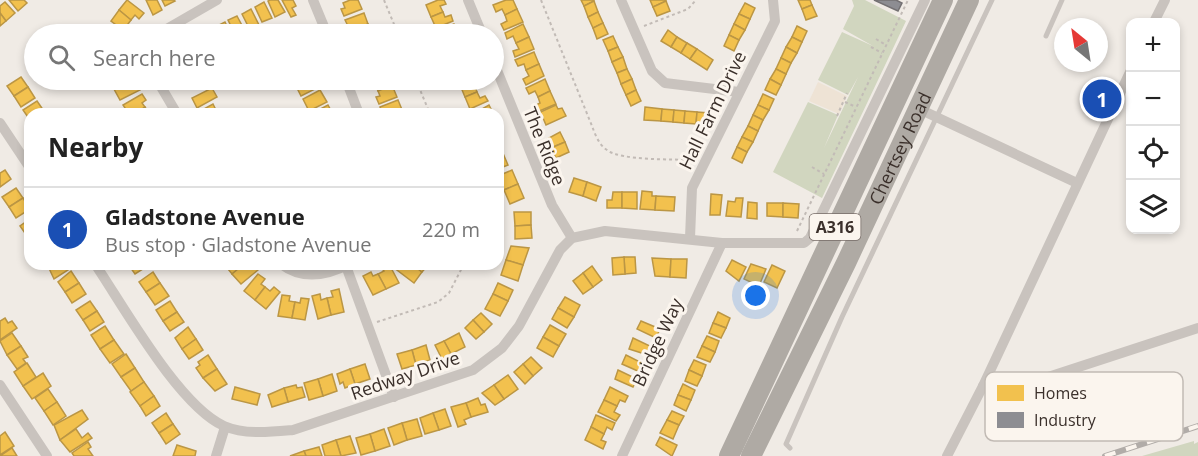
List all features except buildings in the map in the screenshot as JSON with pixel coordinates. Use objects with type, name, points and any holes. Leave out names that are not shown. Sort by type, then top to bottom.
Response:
[{"type":"highway","name":"Chertsey Road","points":[[729,456],[943,0]]},
{"type":"highway","name":"Chertsey Road","points":[[751,456],[846,263],[969,0]]},
{"type":"street","points":[[313,0],[323,24]]},
{"type":"street","points":[[468,0],[478,24]]},
{"type":"street","points":[[621,0],[652,71],[666,83],[739,92]]},
{"type":"street","name":"Hall Farm Drive","points":[[690,238],[692,188],[775,21],[773,0]]},
{"type":"street","points":[[572,238],[605,231],[722,243],[804,243],[810,238],[925,0]]},
{"type":"street","points":[[1156,18],[1165,0]]},
{"type":"street","points":[[174,24],[211,1]]},
{"type":"street","points":[[989,372],[1126,82]]},
{"type":"street","name":"The Ridge","points":[[504,87],[552,205],[572,238]]},
{"type":"street","points":[[163,90],[173,108]]},
{"type":"street","points":[[350,90],[357,108]]},
{"type":"street","points":[[917,108],[1077,183]]},
{"type":"street","points":[[0,123],[24,159]]},
{"type":"street","name":"Redway Drive","points":[[99,270],[185,397],[207,416],[225,427],[262,433],[293,430],[473,370],[502,348],[519,326],[560,250],[572,238]]},
{"type":"street","name":"Bridge Way","points":[[622,456],[722,243]]},
{"type":"street","points":[[289,270],[294,274],[313,276],[332,270]]},
{"type":"street","points":[[349,270],[394,397]]},
{"type":"street","points":[[1063,372],[1198,328]]},
{"type":"street","points":[[947,456],[985,382]]},
{"type":"street","points":[[0,385],[46,456]]},
{"type":"street","points":[[216,456],[225,427]]},
{"type":"lane","points":[[790,448],[786,444],[842,317],[939,117],[947,92],[992,0]]},
{"type":"lane","points":[[1046,36],[1062,0]]},
{"type":"path","points":[[384,0],[394,24]]},
{"type":"path","points":[[541,0],[592,126],[607,151],[623,155],[704,161]]},
{"type":"path","points":[[634,30],[688,9],[696,0]]},
{"type":"path","points":[[791,244],[908,0]]},
{"type":"path","points":[[876,39],[886,45]]},
{"type":"path","points":[[871,47],[882,52]]},
{"type":"path","points":[[420,90],[428,108]]},
{"type":"path","points":[[837,116],[847,93]]},
{"type":"path","points":[[844,101],[856,107]]},
{"type":"path","points":[[812,167],[824,174]]},
{"type":"path","points":[[368,325],[438,302],[449,293],[461,270]]},
{"type":"green space","points":[[852,0],[865,0],[906,21],[822,198],[773,172],[808,102],[838,115],[824,148],[858,77],[848,95],[818,80],[842,32],[873,46],[843,29],[854,6]]},
{"type":"green space","points":[[1194,441],[1194,444],[1198,442],[1198,456],[1142,456]]},
{"type":"shaded area","points":[[818,82],[847,96],[839,114],[809,101]]},
{"type":"railway","points":[[1183,431],[1198,426]]},
{"type":"railway","points":[[1105,456],[1152,441]]},
{"type":"place","name":"Gladstone Avenue","points":[[1102,99]]}]
